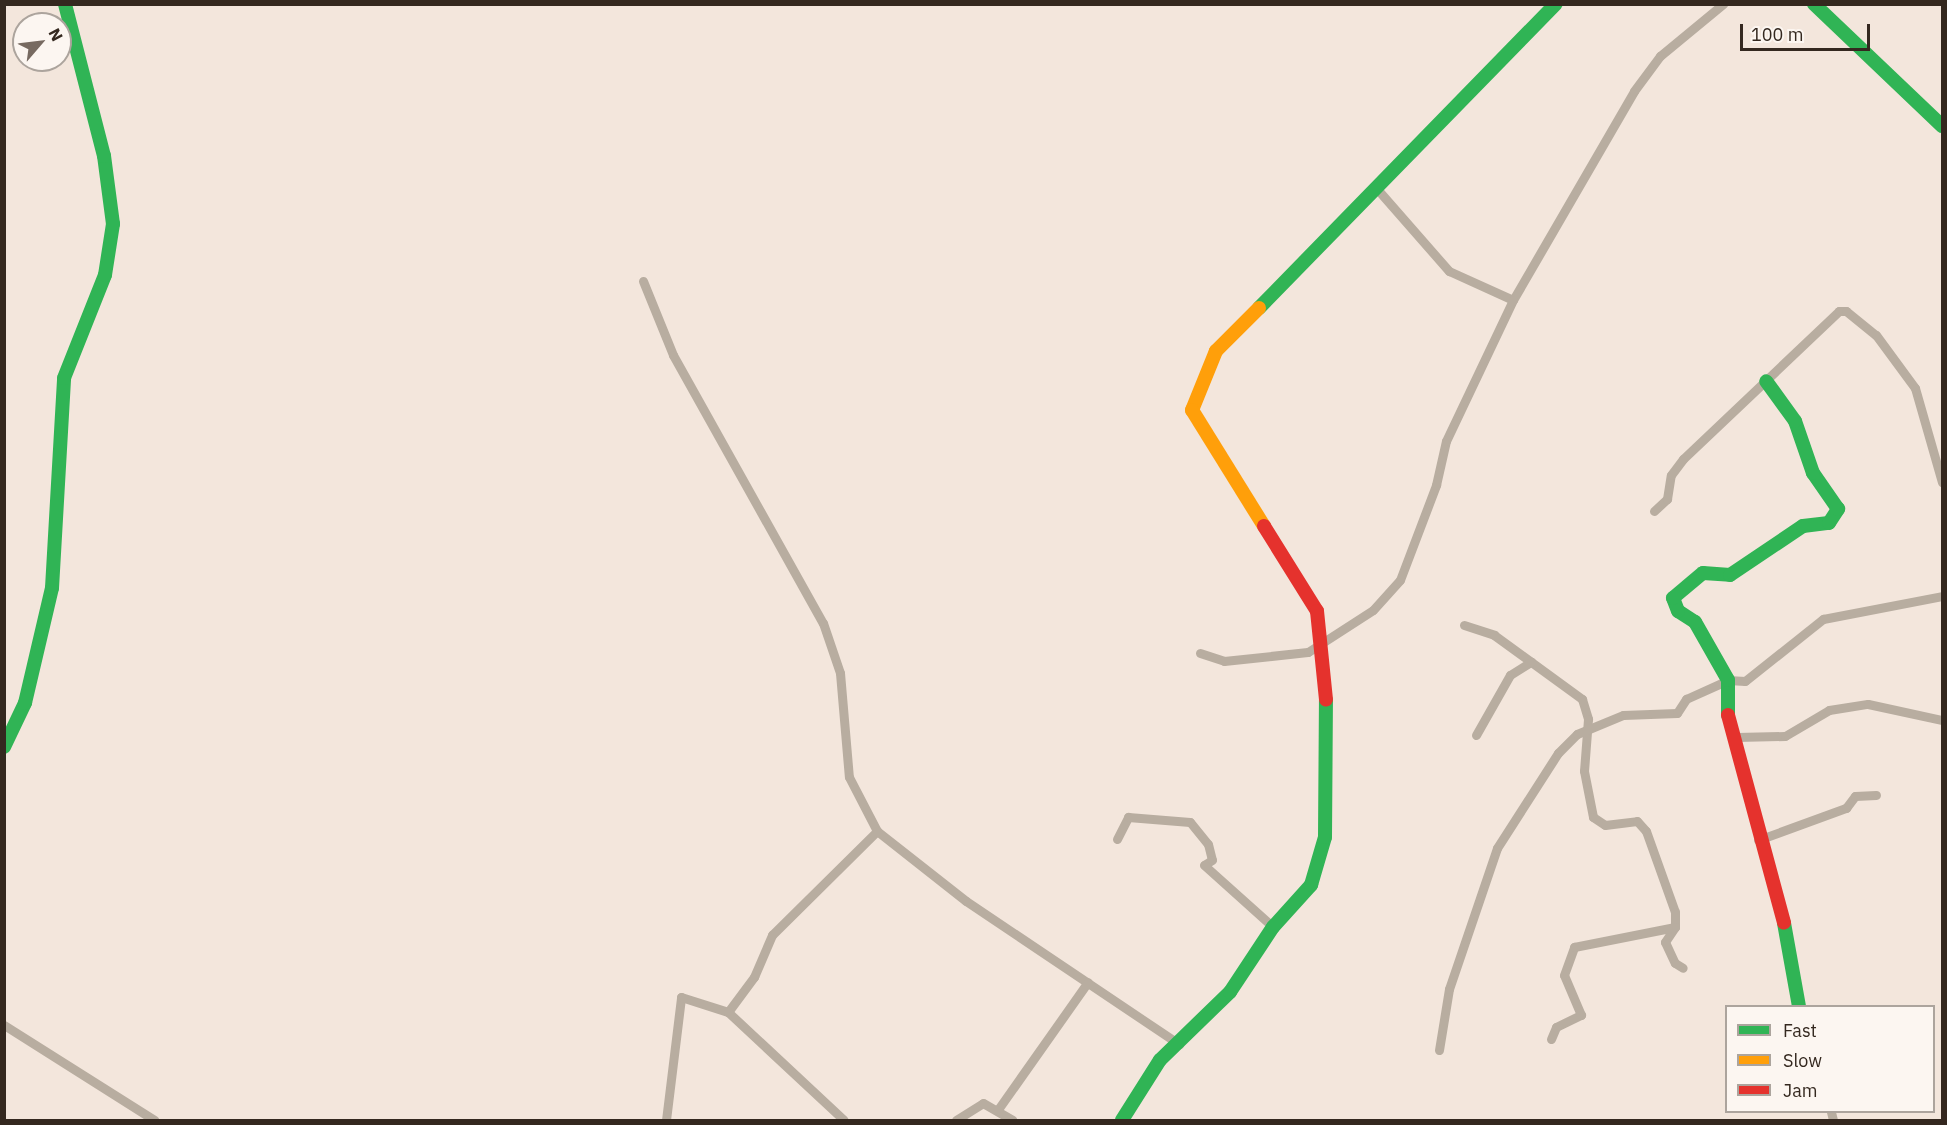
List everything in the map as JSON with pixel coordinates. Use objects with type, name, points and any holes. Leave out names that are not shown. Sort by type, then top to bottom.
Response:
[{"type":"main road","points":[[4,747],[25,703],[52,588],[64,378],[105,275],[113,224],[104,156],[65,4]]},
{"type":"main road","points":[[1122,1120],[1160,1060],[1230,992],[1273,927],[1311,885],[1323,852],[1329,760],[1324,646],[1317,611],[1283,564],[1197,420],[1192,402],[1216,351],[1378,190],[1556,4]]},
{"type":"main road","points":[[1814,4],[1942,126]]},
{"type":"main road","points":[[1766,381],[1795,421],[1813,472],[1838,509],[1829,524],[1803,526],[1730,575],[1703,573],[1675,592],[1674,605],[1695,622],[1728,680],[1728,718],[1736,737],[1758,840],[1794,960],[1799,1005]]},
{"type":"street","points":[[1200,653],[1224,660],[1257,659],[1324,646],[1373,610],[1400,580],[1436,485],[1446,441],[1513,300],[1634,91],[1660,56],[1723,4]]},
{"type":"street","points":[[1378,190],[1449,271],[1513,300]]},
{"type":"street","points":[[643,281],[673,355],[823,623],[840,672],[849,777],[877,831],[966,901],[1179,1044]]},
{"type":"street","points":[[1654,511],[1667,499],[1671,475],[1683,459],[1839,311],[1846,310],[1876,335],[1915,388],[1942,482]]},
{"type":"street","points":[[1439,1050],[1449,989],[1497,848],[1558,753],[1584,730],[1623,715],[1677,713],[1686,699],[1728,680],[1745,681],[1823,619],[1942,596]]},
{"type":"street","points":[[1464,625],[1494,635],[1581,699],[1588,719],[1584,730],[1584,771],[1593,818],[1605,825],[1641,824],[1676,927]]},
{"type":"street","points":[[1476,735],[1510,675],[1531,662]]},
{"type":"street","points":[[1736,737],[1785,736],[1829,710],[1868,704],[1942,720]]},
{"type":"street","points":[[1758,840],[1846,808],[1855,795],[1876,795]]},
{"type":"street","points":[[1117,839],[1128,817],[1190,822],[1208,844],[1212,860],[1204,865],[1273,927]]},
{"type":"street","points":[[728,1012],[754,977],[772,935],[877,831]]},
{"type":"street","points":[[1676,927],[1665,942],[1675,963],[1683,968]]},
{"type":"street","points":[[1551,1039],[1556,1027],[1581,1015],[1564,975],[1568,952],[1583,943],[1676,927]]},
{"type":"street","points":[[999,1108],[1088,982]]},
{"type":"street","points":[[666,1120],[681,997],[728,1012],[844,1120]]},
{"type":"street","points":[[4,1025],[154,1120]]},
{"type":"street","points":[[956,1120],[983,1103],[999,1108],[1013,1120]]},
{"type":"traffic: fast","points":[[4,747],[25,703],[52,588],[64,378],[105,275],[113,224],[104,156],[65,4]]},
{"type":"traffic: fast","points":[[1259,308],[1556,4]]},
{"type":"traffic: fast","points":[[1814,4],[1942,126]]},
{"type":"traffic: fast","points":[[1728,715],[1728,680],[1695,622],[1678,611],[1673,598],[1703,573],[1730,575],[1803,526],[1829,523],[1838,509],[1813,473],[1795,421],[1766,381]]},
{"type":"traffic: fast","points":[[1122,1120],[1160,1060],[1230,992],[1273,927],[1311,885],[1325,837],[1326,700]]},
{"type":"traffic: fast","points":[[1784,923],[1799,1005]]},
{"type":"traffic: slow","points":[[1259,308],[1216,351],[1192,410],[1264,526]]},
{"type":"traffic: jam","points":[[1264,526],[1317,611],[1326,700]]},
{"type":"traffic: jam","points":[[1728,715],[1784,923]]}]
